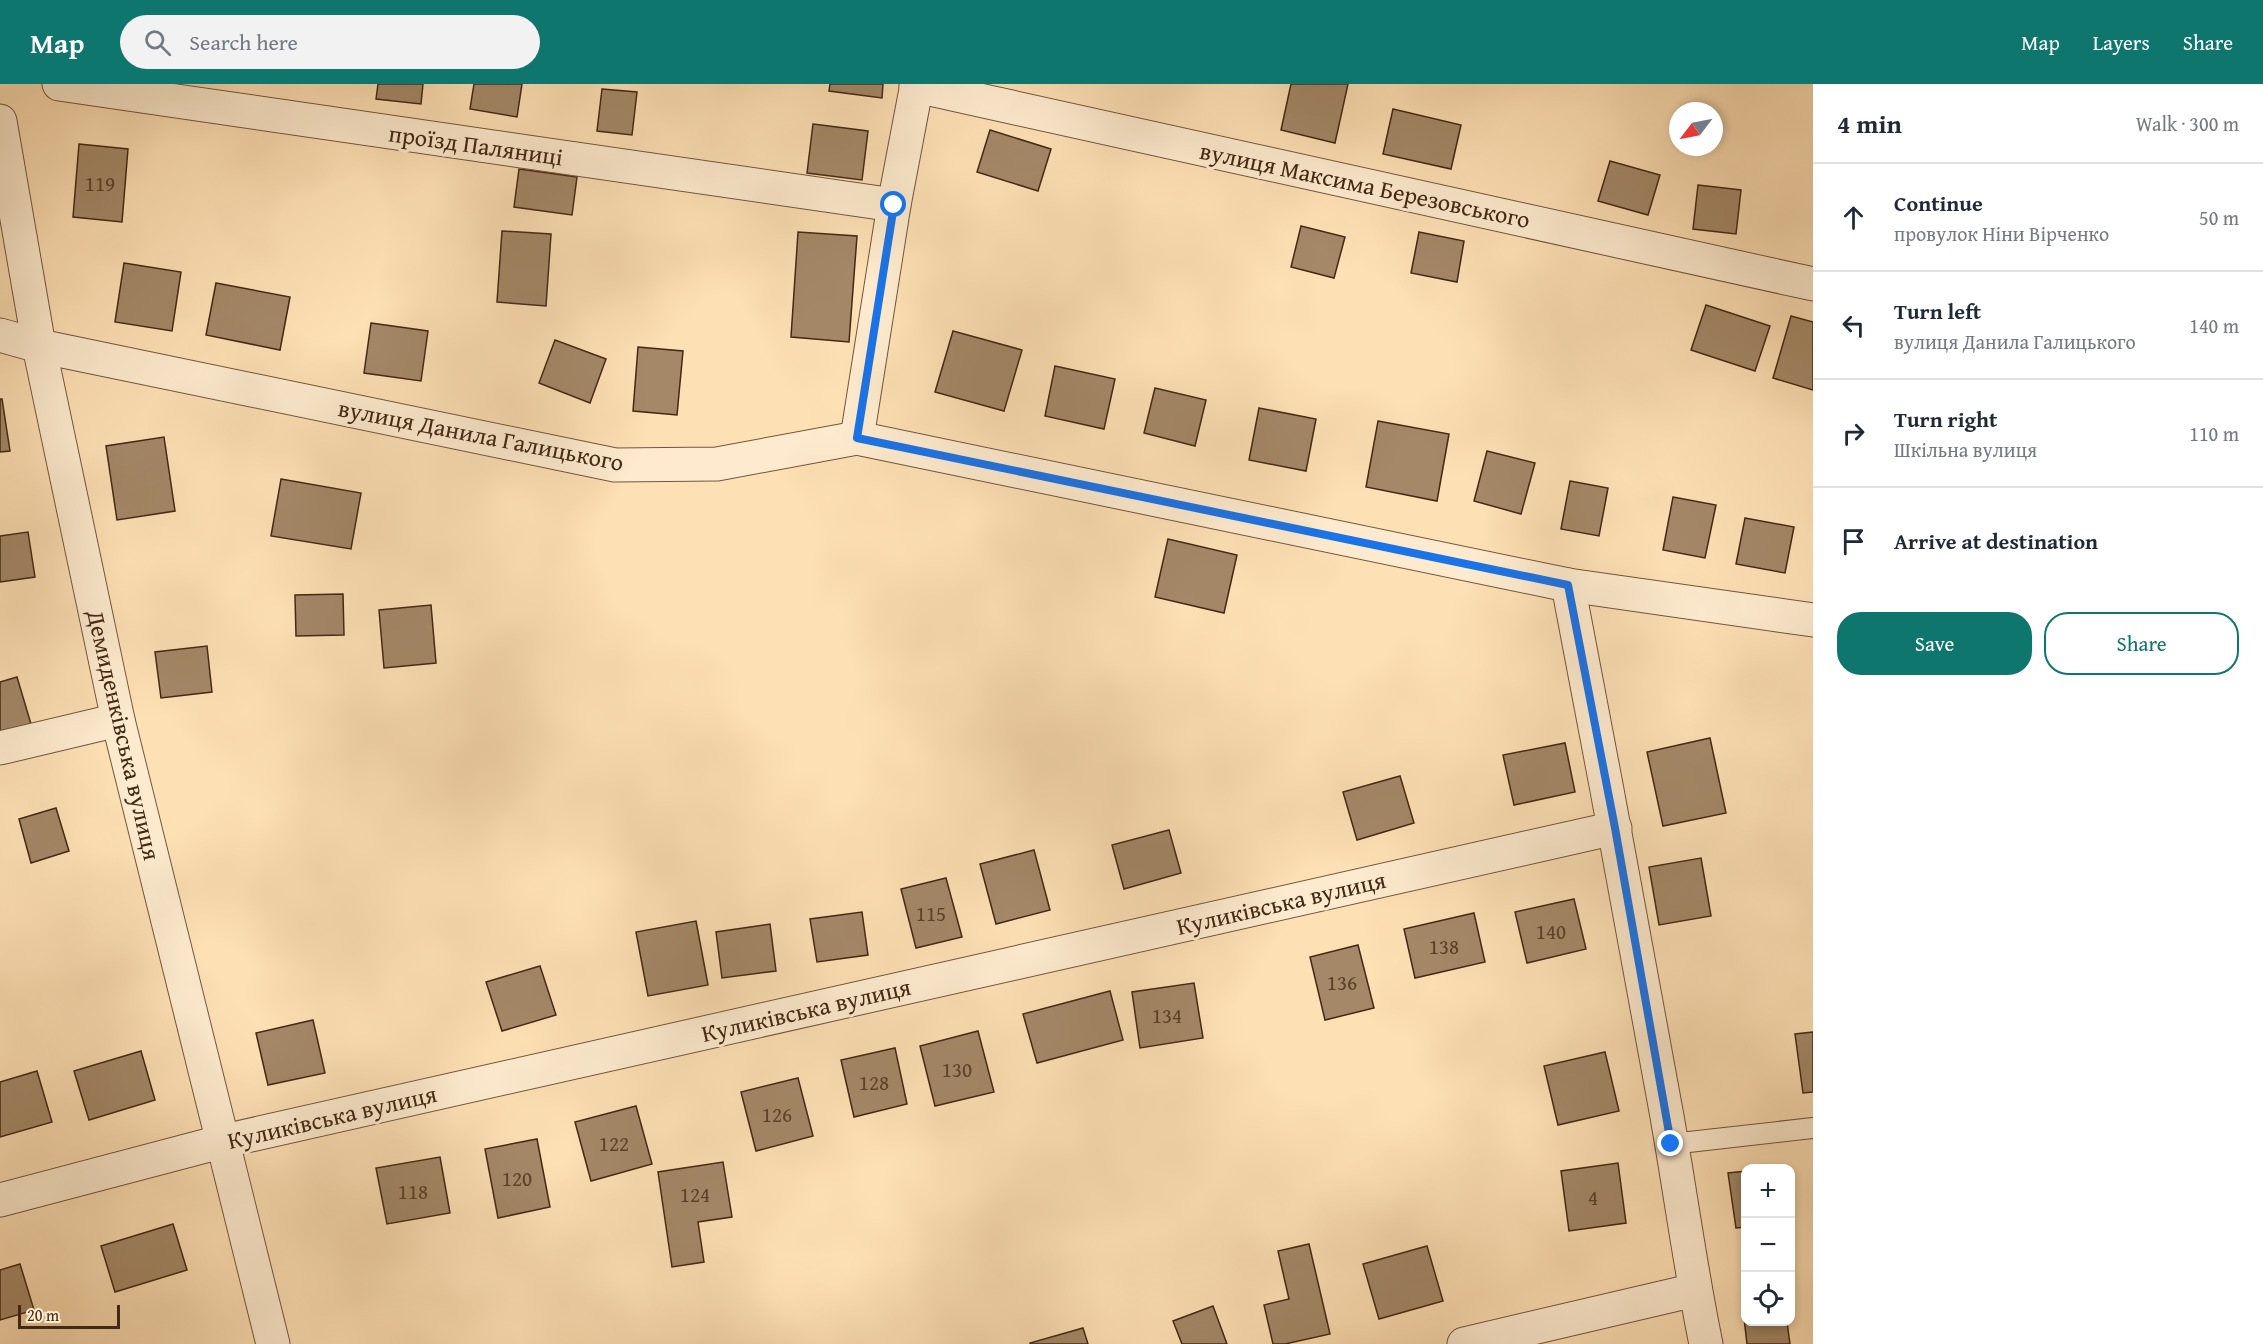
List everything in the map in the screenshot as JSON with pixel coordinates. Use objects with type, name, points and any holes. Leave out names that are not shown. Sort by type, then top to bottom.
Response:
[{"type":"street","name":"проїзд Паляниці","points":[[59,84],[894,205]]},
{"type":"street","points":[[857,438],[894,205],[917,85]]},
{"type":"street","name":"вулиця Максима Березовського","points":[[917,85],[1813,284]]},
{"type":"street","name":"Демиденківська вулиця","points":[[0,121],[39,346],[118,720],[273,1344]]},
{"type":"street","name":"вулиця Данила Галицького","points":[[0,335],[39,346],[615,465],[717,464],[857,438],[1568,585],[1813,619]]},
{"type":"street","points":[[1568,585],[1615,828],[1706,1344]]},
{"type":"street","points":[[0,748],[118,720]]},
{"type":"street","name":"Куликівська вулиця","points":[[0,1200],[224,1141],[1615,828]]},
{"type":"street","points":[[1464,1344],[1695,1290]]},
{"type":"lane","points":[[1671,1144],[1813,1128]]},
{"type":"building","points":[[378,84],[423,84],[421,104],[376,99]]},
{"type":"building","points":[[474,84],[522,84],[517,117],[470,109]]},
{"type":"building","points":[[830,84],[883,84],[882,98],[829,91]]},
{"type":"building","points":[[1291,84],[1348,84],[1335,143],[1281,130]]},
{"type":"building","points":[[602,89],[637,92],[632,135],[597,131]]},
{"type":"building","points":[[1393,109],[1461,125],[1451,169],[1383,154]]},
{"type":"building","points":[[813,124],[868,131],[862,180],[807,173]]},
{"type":"building","points":[[990,130],[1051,149],[1038,191],[977,172]]},
{"type":"building","points":[[79,144],[128,149],[122,222],[73,217]]},
{"type":"building","points":[[1610,161],[1660,175],[1648,215],[1598,201]]},
{"type":"building","points":[[519,169],[577,177],[572,215],[514,207]]},
{"type":"building","points":[[1698,185],[1741,190],[1736,234],[1693,229]]},
{"type":"building","points":[[1301,226],[1345,237],[1334,278],[1291,267]]},
{"type":"building","points":[[502,231],[551,234],[546,306],[497,302]]},
{"type":"building","points":[[798,232],[857,236],[849,342],[791,337]]},
{"type":"building","points":[[1419,232],[1464,241],[1457,282],[1411,273]]},
{"type":"building","points":[[124,263],[181,272],[172,331],[115,322]]},
{"type":"building","points":[[216,283],[290,297],[280,350],[206,335]]},
{"type":"building","points":[[1706,305],[1770,326],[1755,371],[1691,350]]},
{"type":"building","points":[[1791,316],[1813,322],[1813,390],[1773,378]]},
{"type":"building","points":[[371,323],[428,331],[421,381],[364,373]]},
{"type":"building","points":[[953,331],[1022,350],[1004,411],[935,392]]},
{"type":"building","points":[[555,340],[606,359],[590,403],[539,383]]},
{"type":"building","points":[[638,347],[683,351],[677,415],[633,411]]},
{"type":"building","points":[[1055,366],[1115,379],[1104,429],[1045,416]]},
{"type":"building","points":[[1155,388],[1206,400],[1195,446],[1144,433]]},
{"type":"building","points":[[0,399],[2,399],[10,451],[0,452]]},
{"type":"building","points":[[1259,408],[1316,419],[1306,471],[1249,460]]},
{"type":"building","points":[[1378,421],[1449,434],[1437,501],[1366,487]]},
{"type":"building","points":[[164,437],[175,511],[117,520],[106,446]]},
{"type":"building","points":[[1487,451],[1535,463],[1521,514],[1474,501]]},
{"type":"building","points":[[281,479],[361,493],[351,549],[271,536]]},
{"type":"building","points":[[1570,481],[1608,488],[1599,536],[1561,529]]},
{"type":"building","points":[[1673,497],[1716,505],[1705,558],[1663,550]]},
{"type":"building","points":[[1745,518],[1794,527],[1785,573],[1736,564]]},
{"type":"building","points":[[28,532],[35,577],[0,582],[0,536]]},
{"type":"building","points":[[1168,539],[1237,555],[1224,613],[1155,597]]},
{"type":"building","points":[[343,594],[344,635],[296,636],[295,595]]},
{"type":"building","points":[[431,605],[436,663],[384,668],[379,610]]},
{"type":"building","points":[[207,646],[212,692],[161,698],[155,652]]},
{"type":"building","points":[[17,677],[31,724],[0,733],[0,682]]},
{"type":"building","points":[[1710,738],[1726,813],[1663,826],[1647,752]]},
{"type":"building","points":[[1565,743],[1575,792],[1514,805],[1503,755]]},
{"type":"building","points":[[1400,776],[1414,823],[1357,840],[1343,792]]},
{"type":"building","points":[[56,808],[69,851],[31,863],[19,819]]},
{"type":"building","points":[[1169,830],[1181,873],[1124,889],[1112,845]]},
{"type":"building","points":[[1034,850],[1050,910],[996,924],[980,864]]},
{"type":"building","points":[[1701,858],[1711,916],[1659,925],[1649,867]]},
{"type":"building","points":[[946,878],[962,937],[916,948],[901,889]]},
{"type":"building","points":[[1574,899],[1586,949],[1527,963],[1515,912]]},
{"type":"building","points":[[862,912],[868,955],[817,962],[810,919]]},
{"type":"building","points":[[1474,913],[1485,962],[1415,978],[1404,929]]},
{"type":"building","points":[[696,921],[708,985],[648,996],[636,932]]},
{"type":"building","points":[[770,924],[776,971],[722,978],[716,932]]},
{"type":"building","points":[[1358,945],[1374,1008],[1325,1020],[1310,957]]},
{"type":"building","points":[[540,966],[556,1015],[502,1031],[486,982]]},
{"type":"building","points":[[1194,983],[1203,1038],[1140,1048],[1132,992]]},
{"type":"building","points":[[1110,991],[1123,1040],[1037,1063],[1023,1014]]},
{"type":"building","points":[[313,1020],[325,1073],[268,1085],[256,1033]]},
{"type":"building","points":[[978,1031],[994,1092],[935,1106],[920,1046]]},
{"type":"building","points":[[1813,1032],[1813,1092],[1803,1093],[1795,1034]]},
{"type":"building","points":[[895,1048],[907,1104],[854,1117],[841,1060]]},
{"type":"building","points":[[141,1051],[155,1100],[89,1120],[74,1071]]},
{"type":"building","points":[[1605,1052],[1619,1111],[1558,1125],[1544,1066]]},
{"type":"building","points":[[37,1071],[52,1122],[0,1137],[0,1082]]},
{"type":"building","points":[[798,1078],[813,1136],[756,1151],[741,1092]]},
{"type":"building","points":[[636,1106],[652,1164],[591,1181],[575,1122]]},
{"type":"building","points":[[537,1139],[550,1207],[498,1218],[485,1149]]},
{"type":"building","points":[[440,1157],[450,1213],[387,1224],[376,1168]]},
{"type":"building","points":[[723,1162],[732,1217],[698,1222],[704,1262],[672,1267],[658,1172]]},
{"type":"building","points":[[1618,1163],[1626,1223],[1569,1231],[1561,1171]]},
{"type":"building","points":[[1741,1172],[1741,1228],[1736,1228],[1728,1173]]},
{"type":"building","points":[[173,1224],[187,1270],[115,1292],[101,1246]]},
{"type":"building","points":[[1309,1244],[1330,1334],[1285,1344],[1273,1344],[1264,1305],[1289,1299],[1278,1251]]},
{"type":"building","points":[[1427,1246],[1443,1301],[1379,1319],[1363,1264]]},
{"type":"building","points":[[20,1264],[34,1310],[0,1320],[0,1270]]},
{"type":"building","points":[[1213,1306],[1227,1344],[1182,1344],[1173,1321]]},
{"type":"building","points":[[1745,1326],[1788,1326],[1790,1344],[1747,1344]]},
{"type":"building","points":[[1083,1328],[1088,1344],[1030,1344],[1030,1343]]},
{"type":"route","points":[[894,205],[857,438],[1568,585],[1615,828],[1671,1144]]}]
